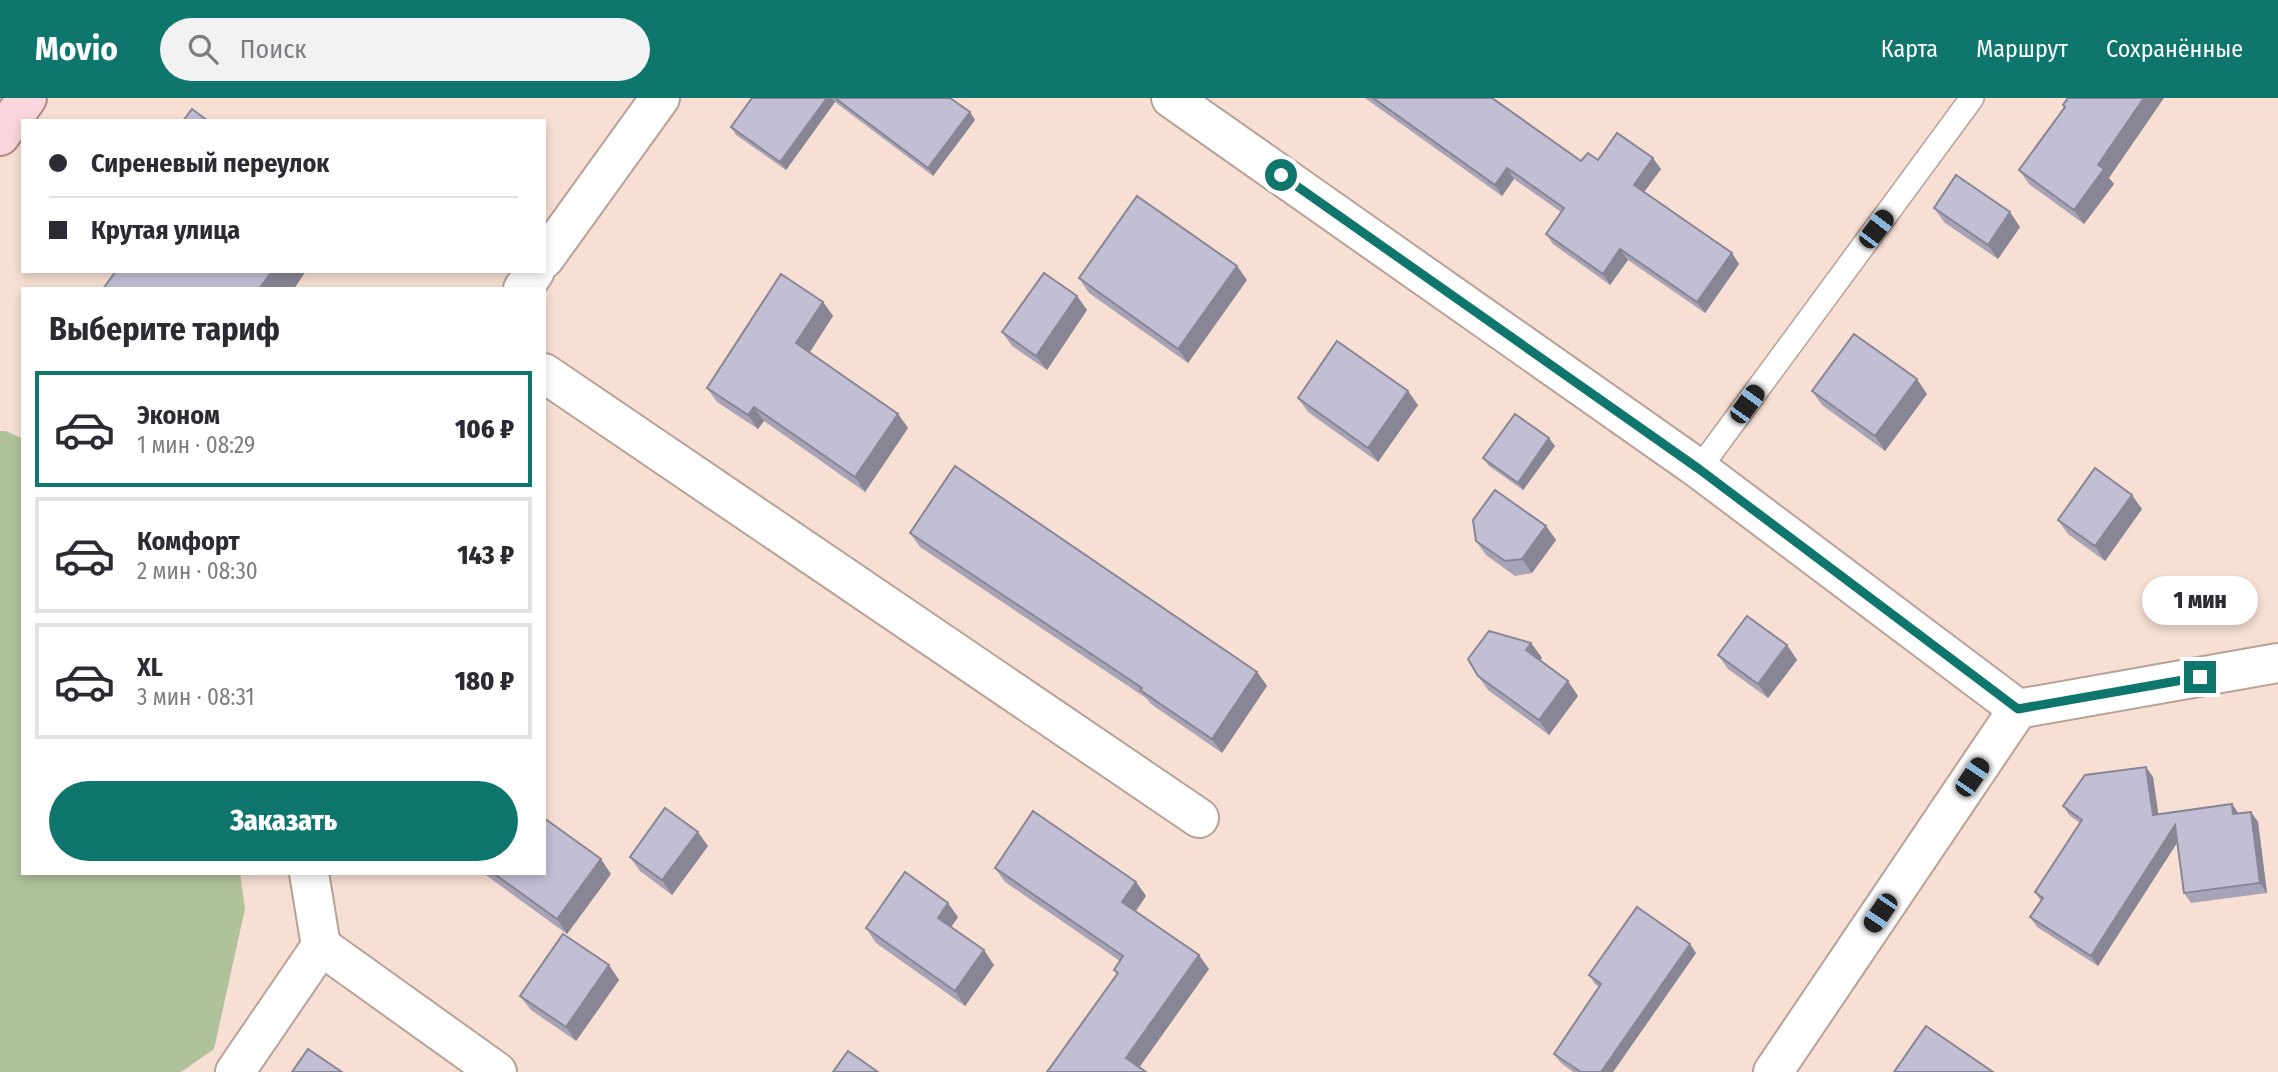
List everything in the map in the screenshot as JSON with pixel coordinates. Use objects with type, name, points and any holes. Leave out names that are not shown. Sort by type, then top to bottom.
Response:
[{"type":"main road","points":[[0,136],[27,98]]},
{"type":"street","points":[[546,256],[660,98]]},
{"type":"street","points":[[1171,98],[1699,469],[2018,709]]},
{"type":"street","points":[[546,374],[1199,818]]},
{"type":"street","points":[[1773,1072],[2018,709],[2278,663]]},
{"type":"street","points":[[235,1072],[321,946],[309,875]]},
{"type":"street","points":[[321,946],[498,1072]]},
{"type":"lane","points":[[1699,469],[1972,98]]},
{"type":"green space","points":[[0,431],[6,431],[21,438],[21,875],[240,875],[245,909],[214,1049],[181,1072],[0,1072]]},
{"type":"building","points":[[752,98],[827,98],[780,162],[731,127]]},
{"type":"building","points":[[835,98],[950,98],[970,112],[928,168]]},
{"type":"building","points":[[1373,98],[1492,98],[1581,161],[1588,153],[1598,160],[1617,133],[1653,158],[1634,185],[1732,253],[1697,302],[1620,249],[1603,274],[1546,234],[1564,208],[1507,168],[1495,185]]},
{"type":"building","points":[[2068,98],[2144,98],[2098,165],[2104,169],[2074,210],[2019,170],[2065,107],[2063,105]]},
{"type":"building","points":[[192,109],[205,119],[184,119]]},
{"type":"building","points":[[1956,175],[2010,212],[1988,245],[1934,208]]},
{"type":"building","points":[[1137,196],[1237,266],[1178,349],[1079,278]]},
{"type":"building","points":[[115,273],[271,273],[260,287],[104,287]]},
{"type":"building","points":[[1044,273],[1077,296],[1036,356],[1002,332]]},
{"type":"building","points":[[781,274],[823,302],[796,343],[898,414],[855,477],[754,407],[748,415],[707,388]]},
{"type":"building","points":[[1854,334],[1917,379],[1875,436],[1812,391]]},
{"type":"building","points":[[1337,341],[1408,391],[1368,448],[1298,398]]},
{"type":"building","points":[[1515,414],[1549,438],[1518,483],[1483,458]]},
{"type":"building","points":[[955,466],[1257,672],[1212,739],[1140,690],[1142,688],[910,533]]},
{"type":"building","points":[[2095,468],[2132,495],[2095,546],[2058,520]]},
{"type":"building","points":[[1495,490],[1546,526],[1522,559],[1505,561],[1476,541],[1473,520]]},
{"type":"building","points":[[1747,616],[1787,645],[1758,684],[1718,655]]},
{"type":"building","points":[[1489,631],[1531,643],[1526,650],[1568,681],[1539,720],[1478,676],[1468,659]]},
{"type":"building","points":[[2146,767],[2153,815],[2232,804],[2233,814],[2251,812],[2260,883],[2184,893],[2175,825],[2091,956],[2030,917],[2043,898],[2035,892],[2082,820],[2063,806],[2085,775]]},
{"type":"building","points":[[665,808],[698,832],[662,880],[630,857]]},
{"type":"building","points":[[1033,811],[1136,882],[1122,902],[1199,955],[1126,1058],[1146,1072],[1047,1072],[1118,973],[1114,970],[1123,956],[995,868]]},
{"type":"building","points":[[546,819],[601,859],[557,919],[496,875],[546,875]]},
{"type":"building","points":[[905,872],[948,903],[938,918],[984,950],[955,991],[866,928]]},
{"type":"building","points":[[1637,907],[1690,944],[1601,1072],[1581,1072],[1554,1054],[1601,984],[1589,975]]},
{"type":"building","points":[[563,934],[609,965],[566,1027],[520,996]]},
{"type":"building","points":[[1926,1026],[1993,1072],[1894,1072]]},
{"type":"building","points":[[308,1049],[342,1072],[292,1072]]},
{"type":"building","points":[[848,1051],[878,1072],[833,1072]]},
{"type":"route","points":[[1281,175],[1699,469],[2018,709],[2200,677]]}]
